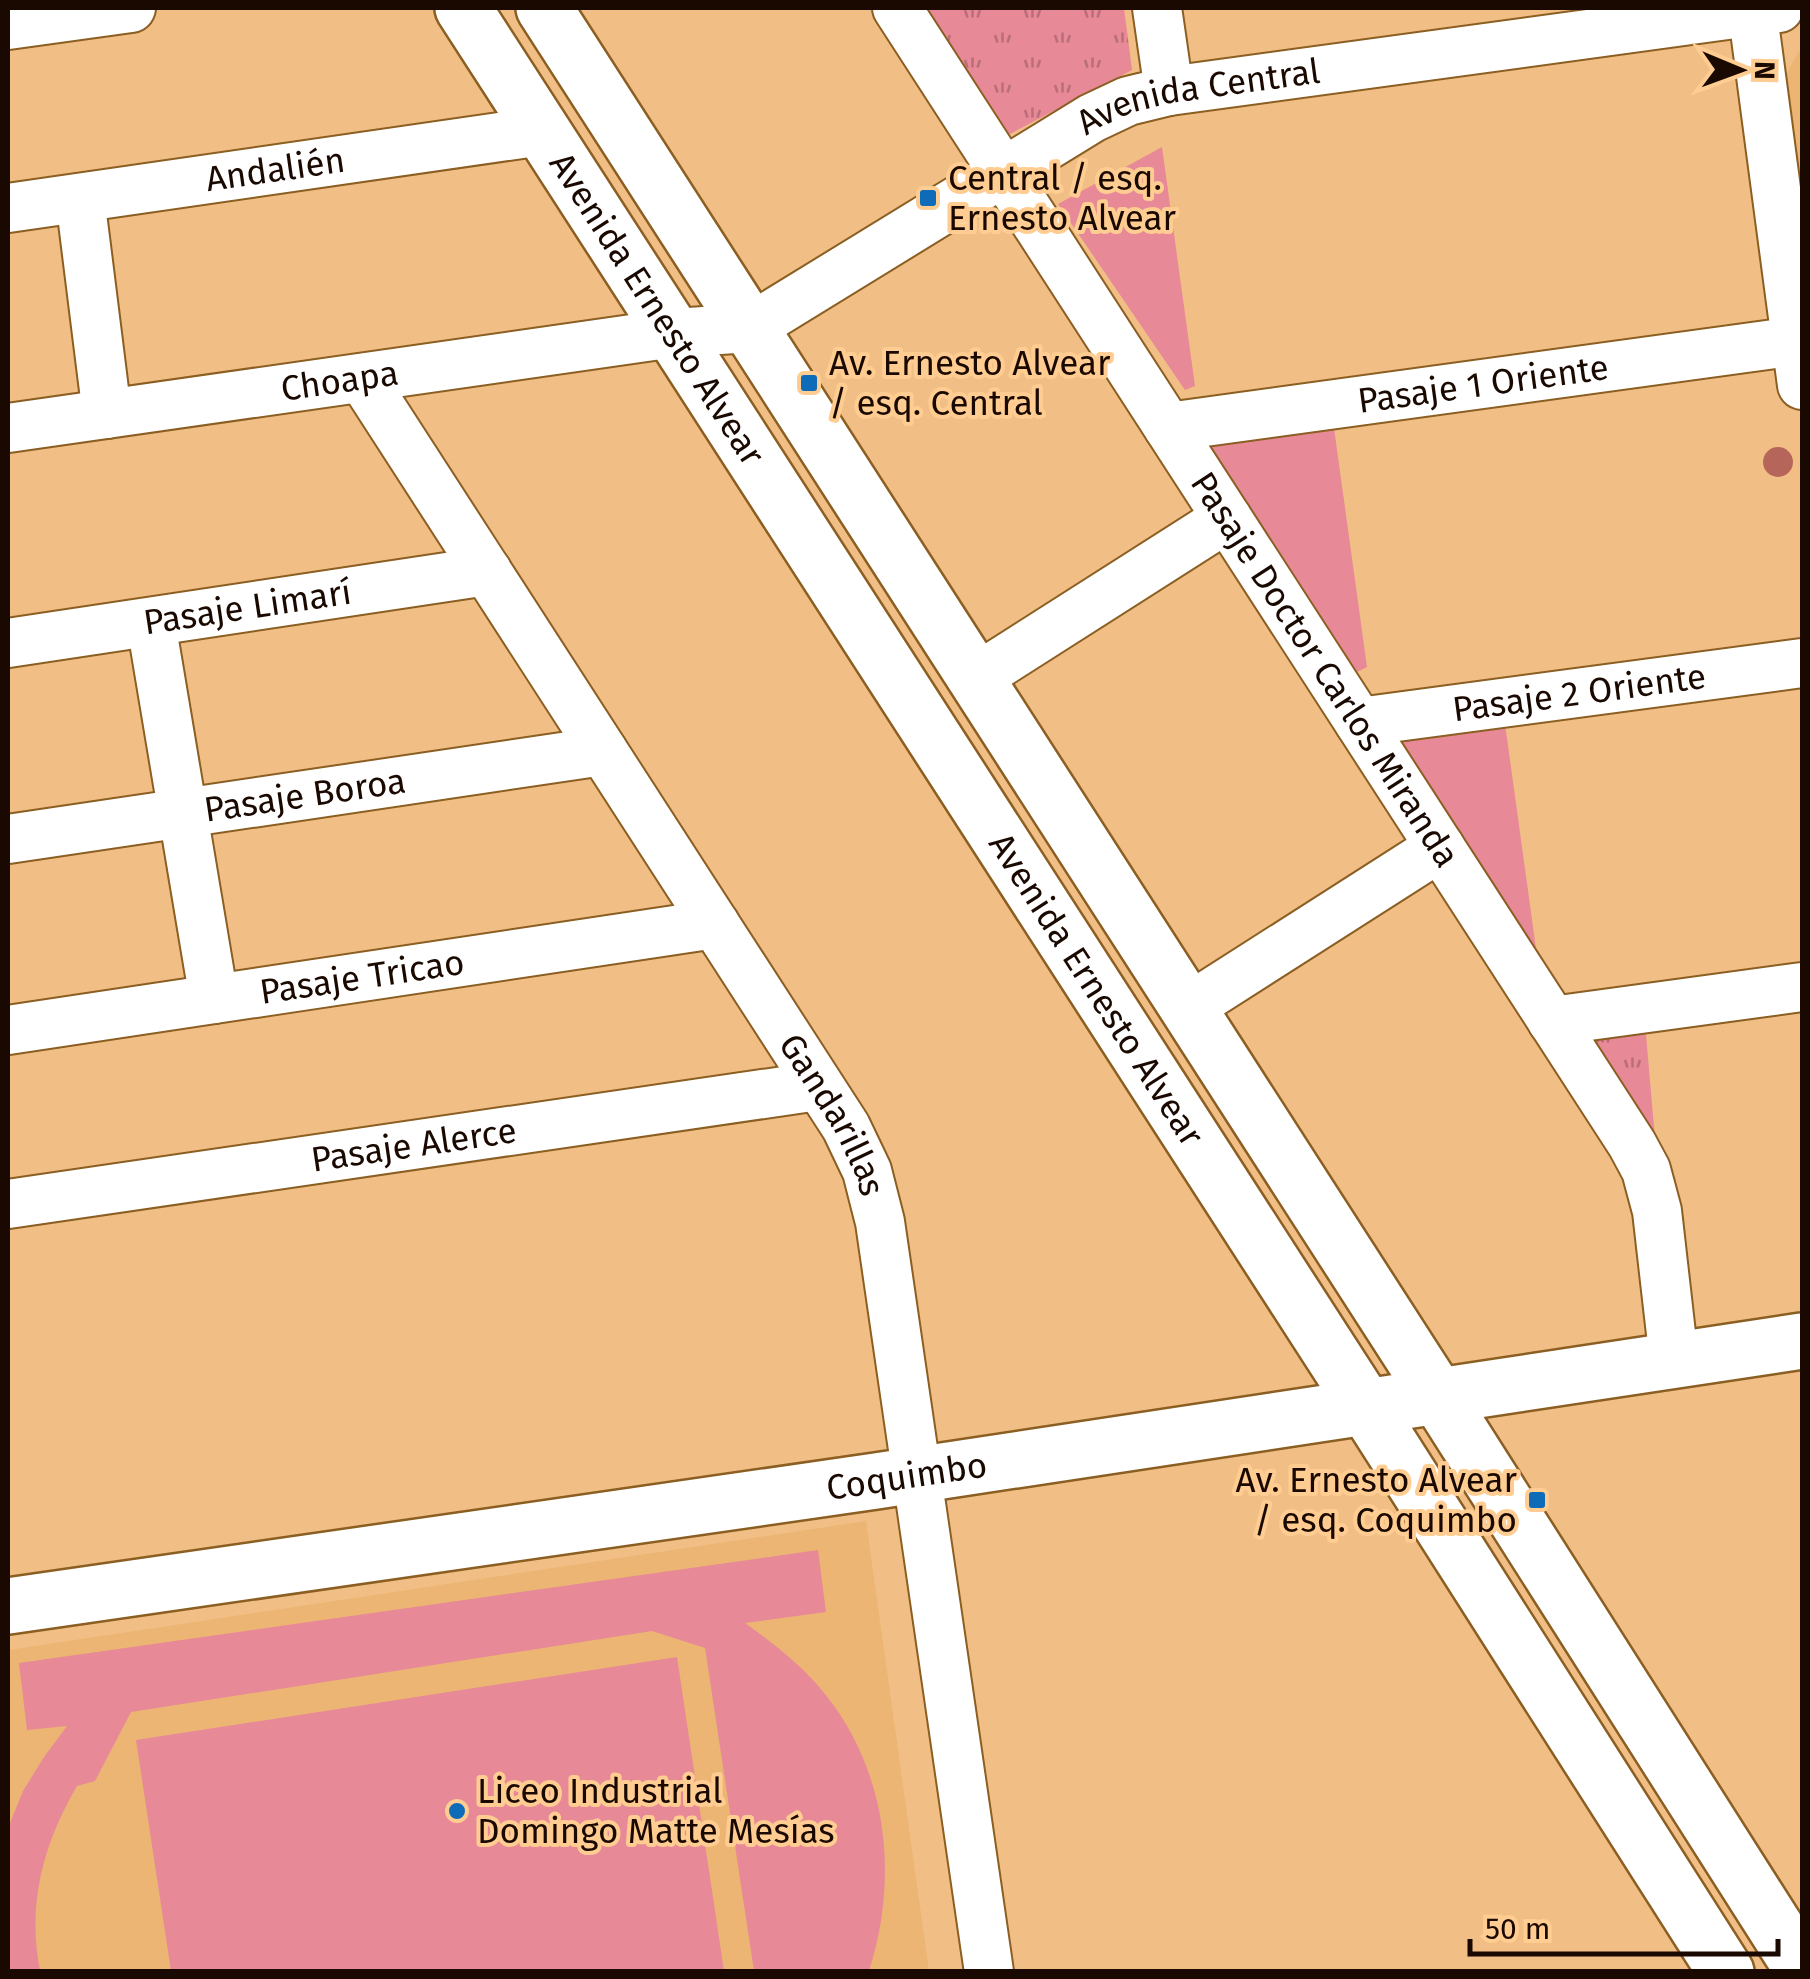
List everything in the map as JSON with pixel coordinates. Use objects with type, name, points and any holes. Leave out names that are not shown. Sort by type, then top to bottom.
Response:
[{"type":"main road","name":"Avenida Ernesto Alvear","points":[[463,8],[1366,1406],[1726,1972]]},
{"type":"main road","name":"Avenida Ernesto Alvear","points":[[544,8],[1437,1394],[1802,1969]]},
{"type":"main road","name":"Coquimbo","points":[[8,1606],[1802,1341]]},
{"type":"street","points":[[8,25],[131,8]]},
{"type":"street","name":"Pasaje Doctor Carlos Miranda","points":[[897,8],[1646,1170],[1657,1212],[1674,1360]]},
{"type":"street","points":[[1158,8],[1169,92]]},
{"type":"street","points":[[1761,9],[1800,363]]},
{"type":"street","name":"Avenida Central","points":[[674,333],[750,328],[1110,109],[1148,95],[1761,9]]},
{"type":"street","name":"Andalién","points":[[8,208],[542,131]]},
{"type":"street","points":[[80,198],[108,414]]},
{"type":"street","name":"Choapa","points":[[8,428],[674,333]]},
{"type":"street","name":"Pasaje 1 Oriente","points":[[1168,427],[1800,363]]},
{"type":"street","name":"Gandarillas","points":[[362,378],[818,1086],[868,1171],[989,1972]]},
{"type":"street","points":[[976,678],[1227,518]]},
{"type":"street","name":"Pasaje Limarí","points":[[8,643],[487,572]]},
{"type":"street","points":[[151,623],[214,999]]},
{"type":"street","name":"Pasaje 2 Oriente","points":[[1359,722],[1802,664]]},
{"type":"street","name":"Pasaje Boroa","points":[[8,839],[603,751]]},
{"type":"street","points":[[1188,1008],[1440,847]]},
{"type":"street","name":"Pasaje Tricao","points":[[8,1030],[714,924]]},
{"type":"street","points":[[1552,1021],[1802,988]]},
{"type":"street","name":"Pasaje Alerce","points":[[8,1204],[818,1086]]},
{"type":"shaded area","points":[[1802,51],[1802,213],[1786,75]]},
{"type":"shaded area","name":"Liceo Industrial Domingo Matte Mesías","points":[[866,1521],[929,1971],[8,1972],[8,1650]]},
{"type":"green space","points":[[923,8],[1124,8],[1132,70],[1006,136]]},
{"type":"green space","points":[[1162,147],[1195,386],[1185,390],[1058,204]]},
{"type":"green space","points":[[1334,428],[1367,667],[1357,672],[1206,442]]},
{"type":"green space","points":[[1505,724],[1538,963],[1377,738]]},
{"type":"green space","points":[[1645,1023],[1656,1150],[1579,1031]]},
{"type":"green space","points":[[818,1550],[826,1612],[745,1623],[816,1683],[846,1724],[863,1757],[875,1791],[885,1863],[884,1899],[869,1971],[754,1971],[705,1648],[652,1631],[131,1712],[95,1781],[77,1786],[55,1830],[37,1899],[40,1971],[8,1971],[8,1828],[23,1791],[67,1726],[27,1730],[19,1663]]},
{"type":"green space","points":[[677,1657],[724,1971],[171,1971],[136,1740]]},
{"type":"place","name":"Central / esq. Ernesto Alvear","points":[[928,198]]},
{"type":"place","name":"Av. Ernesto Alvear / esq. Central","points":[[809,383]]},
{"type":"place","name":"Av. Ernesto Alvear / esq. Coquimbo","points":[[1537,1500]]},
{"type":"place","name":"Liceo Industrial Domingo Matte Mesías","points":[[457,1811]]}]
